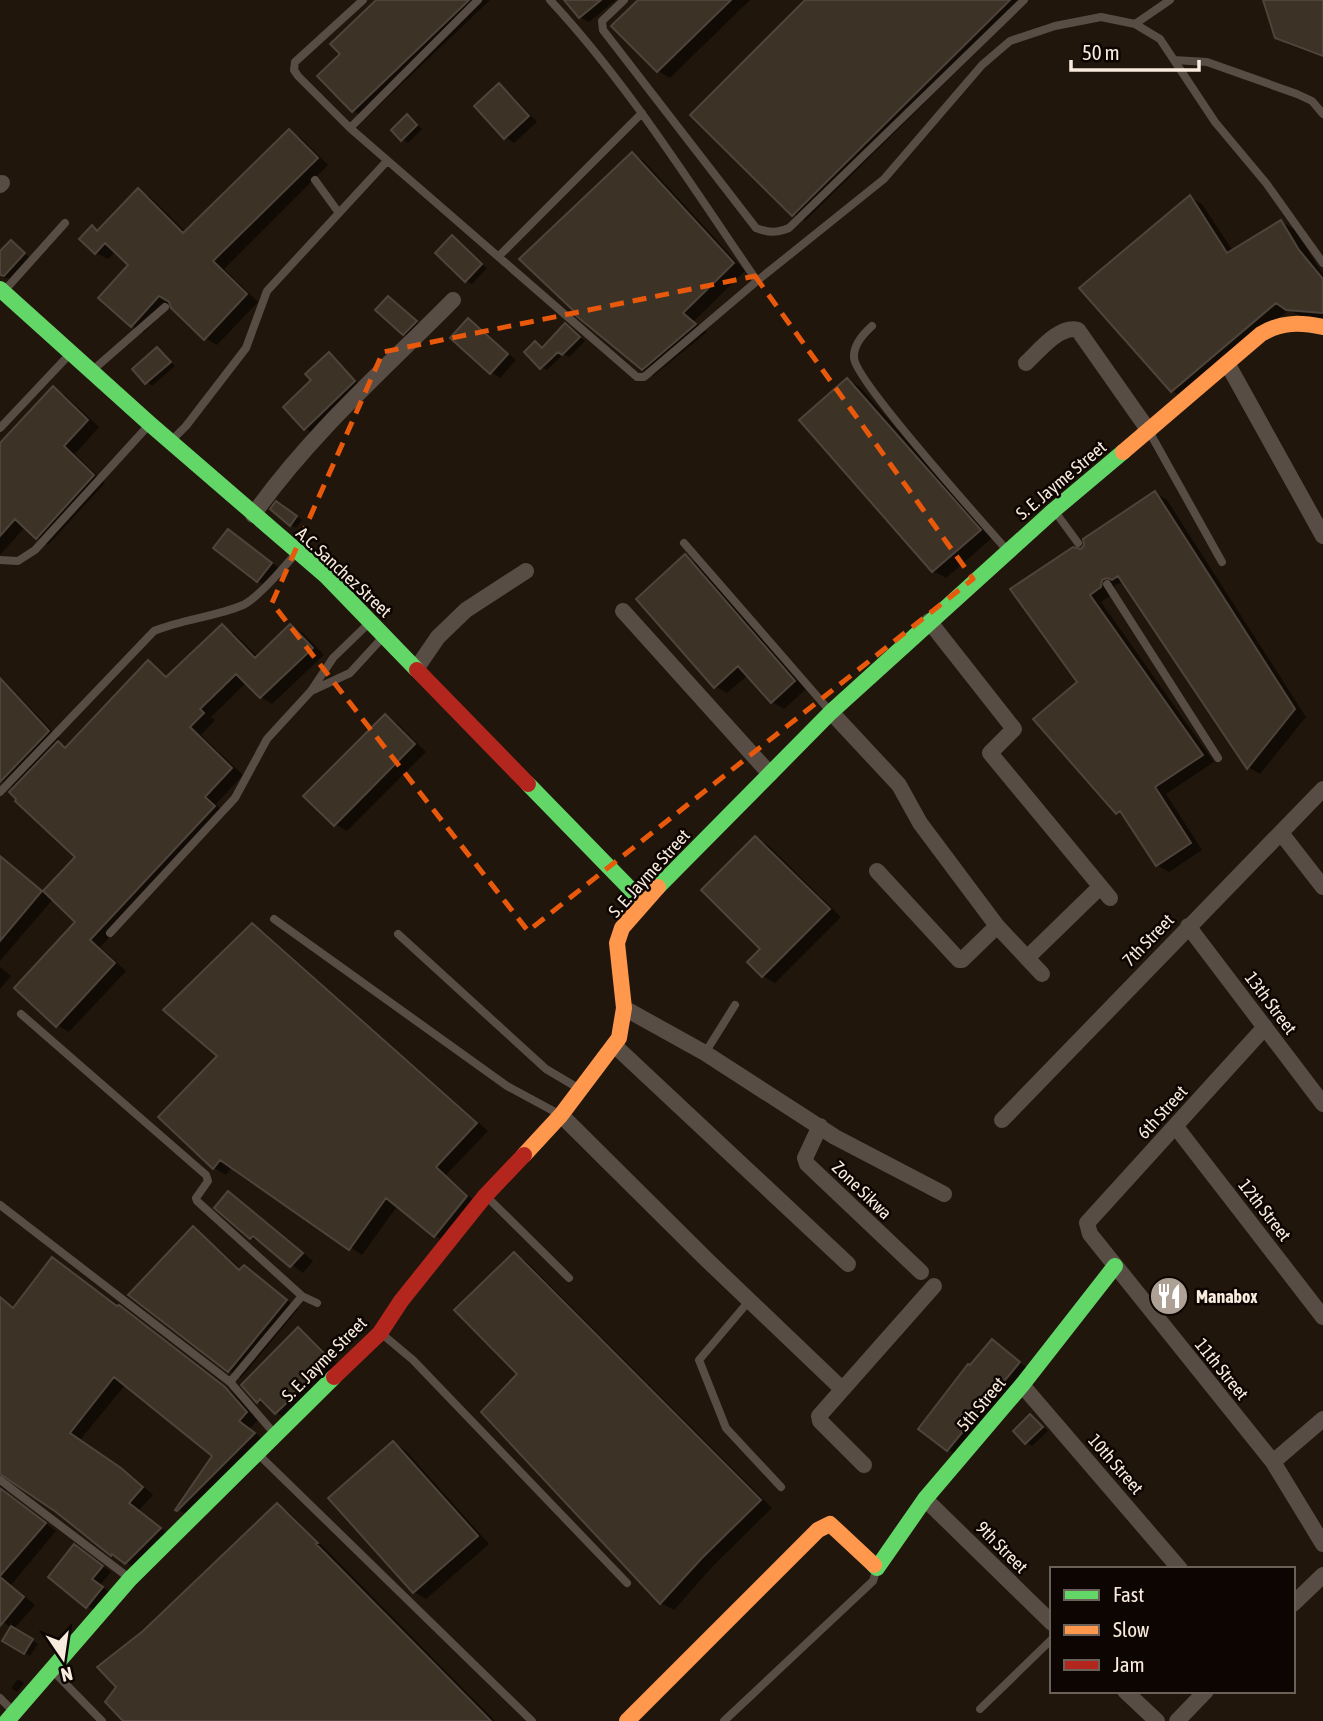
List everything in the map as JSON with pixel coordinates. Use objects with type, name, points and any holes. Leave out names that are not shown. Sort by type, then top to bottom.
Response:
[{"type":"street","name":"A.C. Sanchez Street","points":[[1,290],[253,515],[326,576],[643,902]]},
{"type":"street","points":[[253,515],[271,488],[294,465],[317,434],[453,300]]},
{"type":"street","name":"S. E. Jayme Street","points":[[11,1717],[130,1579],[380,1332],[401,1301],[485,1196],[561,1115],[619,1038],[624,1008],[617,943],[622,928],[643,902],[831,712],[929,621],[1054,510],[1227,363],[1272,326],[1302,323],[1323,327]]},
{"type":"street","points":[[1026,363],[1061,332],[1072,328],[1078,330],[1149,431]]},
{"type":"street","points":[[1227,363],[1323,536]]},
{"type":"street","points":[[416,669],[438,637],[466,610],[526,571]]},
{"type":"street","points":[[623,611],[770,774]]},
{"type":"street","points":[[929,621],[1014,729],[990,753],[1105,893],[1027,958]]},
{"type":"street","points":[[831,712],[899,785],[920,823],[997,926],[1042,974]]},
{"type":"street","name":"7th Street","points":[[1002,1120],[1323,789]]},
{"type":"street","points":[[1281,833],[1323,887]]},
{"type":"street","points":[[877,871],[959,960],[997,926]]},
{"type":"street","name":"13th Street","points":[[1188,926],[1323,1104]]},
{"type":"street","points":[[624,1008],[705,1053],[835,1137],[944,1194]]},
{"type":"street","name":"6th Street","points":[[1087,1223],[1265,1027]]},
{"type":"street","points":[[614,1045],[848,1264]]},
{"type":"street","points":[[561,1115],[842,1389]]},
{"type":"street","name":"Zone Sikwa","points":[[820,1126],[805,1158],[807,1164],[921,1272]]},
{"type":"street","name":"12th Street","points":[[1176,1127],[1323,1317]]},
{"type":"street","name":"11th Street","points":[[1087,1223],[1090,1234],[1273,1462],[1323,1544]]},
{"type":"street","name":"5th Street","points":[[877,1568],[926,1499],[1022,1385],[1115,1266]]},
{"type":"street","points":[[864,1465],[818,1416],[934,1286]]},
{"type":"street","name":"10th Street","points":[[1022,1385],[1178,1567]]},
{"type":"street","points":[[1273,1462],[1323,1419]]},
{"type":"street","name":"9th Street","points":[[926,1499],[1050,1621]]},
{"type":"street","points":[[627,1721],[818,1530],[830,1524],[877,1568]]},
{"type":"street","points":[[1295,1602],[1323,1575]]},
{"type":"street","points":[[1127,1693],[1145,1717]]},
{"type":"street","points":[[1177,1721],[1204,1693]]},
{"type":"lane","points":[[363,0],[295,62],[294,70],[350,128],[641,378],[884,179],[982,65],[1010,41],[1055,26],[1101,16],[1135,24],[1160,39],[1214,122],[1266,183],[1323,263]]},
{"type":"lane","points":[[350,128],[478,0]]},
{"type":"lane","points":[[550,0],[585,37],[642,113],[757,281]]},
{"type":"lane","points":[[624,0],[603,21],[603,30],[756,228],[767,233],[789,228],[1024,0]]},
{"type":"lane","points":[[1135,24],[1170,0]]},
{"type":"lane","points":[[1174,60],[1207,62],[1297,94],[1312,101],[1323,114]]},
{"type":"lane","points":[[499,256],[642,113]]},
{"type":"lane","points":[[171,442],[246,348],[267,291],[387,160]]},
{"type":"lane","points":[[316,180],[339,214]]},
{"type":"lane","points":[[1,290],[65,223]]},
{"type":"lane","points":[[92,371],[165,307]]},
{"type":"lane","points":[[872,326],[862,334],[856,347],[853,358],[858,370],[883,405],[1007,552]]},
{"type":"lane","points":[[0,428],[71,354]]},
{"type":"lane","points":[[0,561],[18,561],[35,550],[150,424]]},
{"type":"lane","points":[[1149,431],[1222,562]]},
{"type":"lane","points":[[1054,510],[1078,543]]},
{"type":"lane","points":[[684,543],[831,712]]},
{"type":"lane","points":[[0,792],[154,631],[170,624],[245,605],[297,552]]},
{"type":"lane","points":[[1107,584],[1219,758]]},
{"type":"lane","points":[[110,933],[235,797],[267,738],[312,691],[332,658],[370,622]]},
{"type":"lane","points":[[312,691],[349,673],[384,636]]},
{"type":"lane","points":[[274,919],[507,1086],[561,1115]]},
{"type":"lane","points":[[398,934],[546,1069],[580,1089]]},
{"type":"lane","points":[[705,1053],[735,1005]]},
{"type":"lane","points":[[21,1014],[206,1175],[208,1181],[196,1198],[197,1201],[302,1296],[317,1303]]},
{"type":"lane","points":[[485,1196],[569,1278]]},
{"type":"lane","points":[[0,1205],[230,1382],[274,1434]]},
{"type":"lane","points":[[230,1382],[302,1296]]},
{"type":"lane","points":[[751,1300],[699,1360],[726,1428],[781,1487]]},
{"type":"lane","points":[[380,1332],[413,1360],[627,1583]]},
{"type":"lane","points":[[257,1453],[532,1721]]},
{"type":"lane","points":[[0,1480],[130,1579]]},
{"type":"lane","points":[[724,1721],[873,1581],[877,1568]]},
{"type":"lane","points":[[980,1709],[1050,1641]]},
{"type":"lane","points":[[51,1669],[102,1721]]},
{"type":"lane","points":[[0,1698],[11,1717]]},
{"type":"highlighted area","points":[[755,276],[973,579],[528,931],[272,603],[383,352]]},
{"type":"building","points":[[376,0],[469,0],[352,112],[317,76],[340,54],[330,44]]},
{"type":"building","points":[[564,0],[601,0],[579,18]]},
{"type":"building","points":[[638,0],[731,0],[657,72],[611,26]]},
{"type":"building","points":[[805,0],[1010,0],[792,216],[690,115]]},
{"type":"building","points":[[1263,0],[1323,0],[1323,56],[1275,38]]},
{"type":"building","points":[[499,83],[529,116],[504,139],[474,106]]},
{"type":"building","points":[[407,114],[417,125],[401,141],[391,130]]},
{"type":"building","points":[[289,129],[318,158],[213,261],[247,294],[204,340],[171,308],[169,302],[159,296],[131,327],[98,298],[128,265],[105,243],[95,254],[79,239],[92,225],[97,231],[138,188],[183,233]]},
{"type":"building","points":[[632,152],[734,263],[683,313],[696,324],[642,370],[574,314],[576,313],[519,259]]},
{"type":"building","points":[[1190,195],[1227,253],[1281,220],[1299,250],[1323,279],[1323,313],[1286,310],[1276,303],[1171,392],[1079,288]]},
{"type":"building","points":[[452,235],[482,264],[465,282],[435,253]]},
{"type":"building","points":[[11,240],[25,253],[4,276],[0,275],[0,251]]},
{"type":"building","points":[[388,296],[417,321],[403,335],[375,310]]},
{"type":"building","points":[[468,318],[508,354],[490,374],[450,338]]},
{"type":"building","points":[[565,323],[580,337],[562,355],[558,352],[540,369],[524,352],[535,341],[542,348]]},
{"type":"building","points":[[157,347],[171,362],[145,384],[132,369]]},
{"type":"building","points":[[329,352],[355,381],[304,430],[283,407],[311,380],[305,374]]},
{"type":"building","points":[[847,378],[981,530],[932,572],[799,420]]},
{"type":"building","points":[[53,386],[88,420],[64,446],[94,475],[36,539],[15,519],[0,536],[0,443]]},
{"type":"building","points":[[1155,491],[1295,709],[1247,769],[1118,576],[1112,580],[1102,580],[1101,587],[1090,595],[1203,755],[1155,787],[1191,843],[1156,866],[1120,811],[1116,814],[1033,719],[1077,682],[1010,589],[1073,547],[1081,549],[1084,545],[1083,539]]},
{"type":"building","points":[[276,501],[297,516],[290,526],[270,509]]},
{"type":"building","points":[[228,529],[272,563],[257,582],[213,548]]},
{"type":"building","points":[[685,554],[795,681],[771,703],[738,666],[714,688],[636,599]]},
{"type":"building","points":[[222,624],[255,658],[290,624],[313,648],[260,698],[236,674],[200,709],[204,713],[190,727],[232,768],[205,797],[215,806],[90,940],[115,963],[56,1027],[14,988],[75,922],[43,891],[75,857],[15,801],[9,792],[58,741],[65,748],[148,660],[166,677]]},
{"type":"building","points":[[0,678],[49,731],[0,782]]},
{"type":"building","points":[[385,714],[415,744],[334,826],[303,796]]},
{"type":"building","points":[[755,836],[830,909],[762,977],[747,962],[760,949],[701,890]]},
{"type":"building","points":[[0,856],[42,891],[0,941]]},
{"type":"building","points":[[252,923],[477,1123],[436,1167],[467,1196],[434,1237],[386,1198],[349,1250],[220,1160],[213,1169],[158,1117],[217,1056],[163,1010]]},
{"type":"building","points":[[228,1191],[303,1253],[290,1267],[253,1236],[250,1239],[214,1208]]},
{"type":"building","points":[[193,1226],[239,1270],[244,1265],[287,1300],[228,1372],[128,1295]]},
{"type":"building","points":[[514,1252],[761,1500],[660,1604],[481,1412],[517,1374],[454,1310]]},
{"type":"building","points":[[52,1257],[225,1387],[247,1412],[239,1421],[255,1433],[177,1511],[175,1510],[212,1456],[114,1377],[70,1433],[121,1468],[143,1487],[129,1503],[161,1528],[125,1564],[0,1474],[0,1297],[13,1308]]},
{"type":"building","points":[[298,1327],[331,1360],[275,1414],[260,1399],[257,1403],[241,1385]]},
{"type":"building","points":[[992,1339],[1020,1362],[947,1451],[918,1429],[968,1364],[970,1365]]},
{"type":"building","points":[[1030,1414],[1043,1427],[1025,1444],[1013,1431]]},
{"type":"building","points":[[393,1441],[478,1536],[413,1593],[328,1498]]},
{"type":"building","points":[[0,1488],[46,1523],[0,1576]]},
{"type":"building","points":[[277,1503],[491,1721],[123,1721],[105,1702],[116,1687],[97,1667],[143,1631]]},
{"type":"building","points":[[74,1544],[103,1566],[92,1579],[103,1587],[86,1608],[48,1577]]},
{"type":"building","points":[[0,1577],[24,1597],[0,1626]]},
{"type":"building","points":[[11,1626],[33,1639],[24,1654],[2,1641]]},
{"type":"traffic: fast","points":[[0,289],[150,424],[326,576],[417,670]]},
{"type":"traffic: fast","points":[[658,887],[831,712],[1054,510],[1123,452]]},
{"type":"traffic: fast","points":[[528,784],[643,902]]},
{"type":"traffic: fast","points":[[874,1565],[877,1568],[925,1499],[1022,1385],[1115,1266]]},
{"type":"traffic: fast","points":[[7,1721],[130,1579],[334,1377]]},
{"type":"traffic: slow","points":[[1123,452],[1261,334],[1291,324],[1323,327]]},
{"type":"traffic: slow","points":[[524,1155],[561,1115],[619,1038],[624,1008],[617,943],[622,928],[658,887]]},
{"type":"traffic: slow","points":[[627,1721],[818,1530],[830,1524],[874,1565]]},
{"type":"traffic: jam","points":[[417,670],[528,784]]},
{"type":"traffic: jam","points":[[334,1377],[380,1333],[401,1301],[485,1196],[524,1155]]},
{"type":"place","name":"Manabox","points":[[1169,1296]]}]
